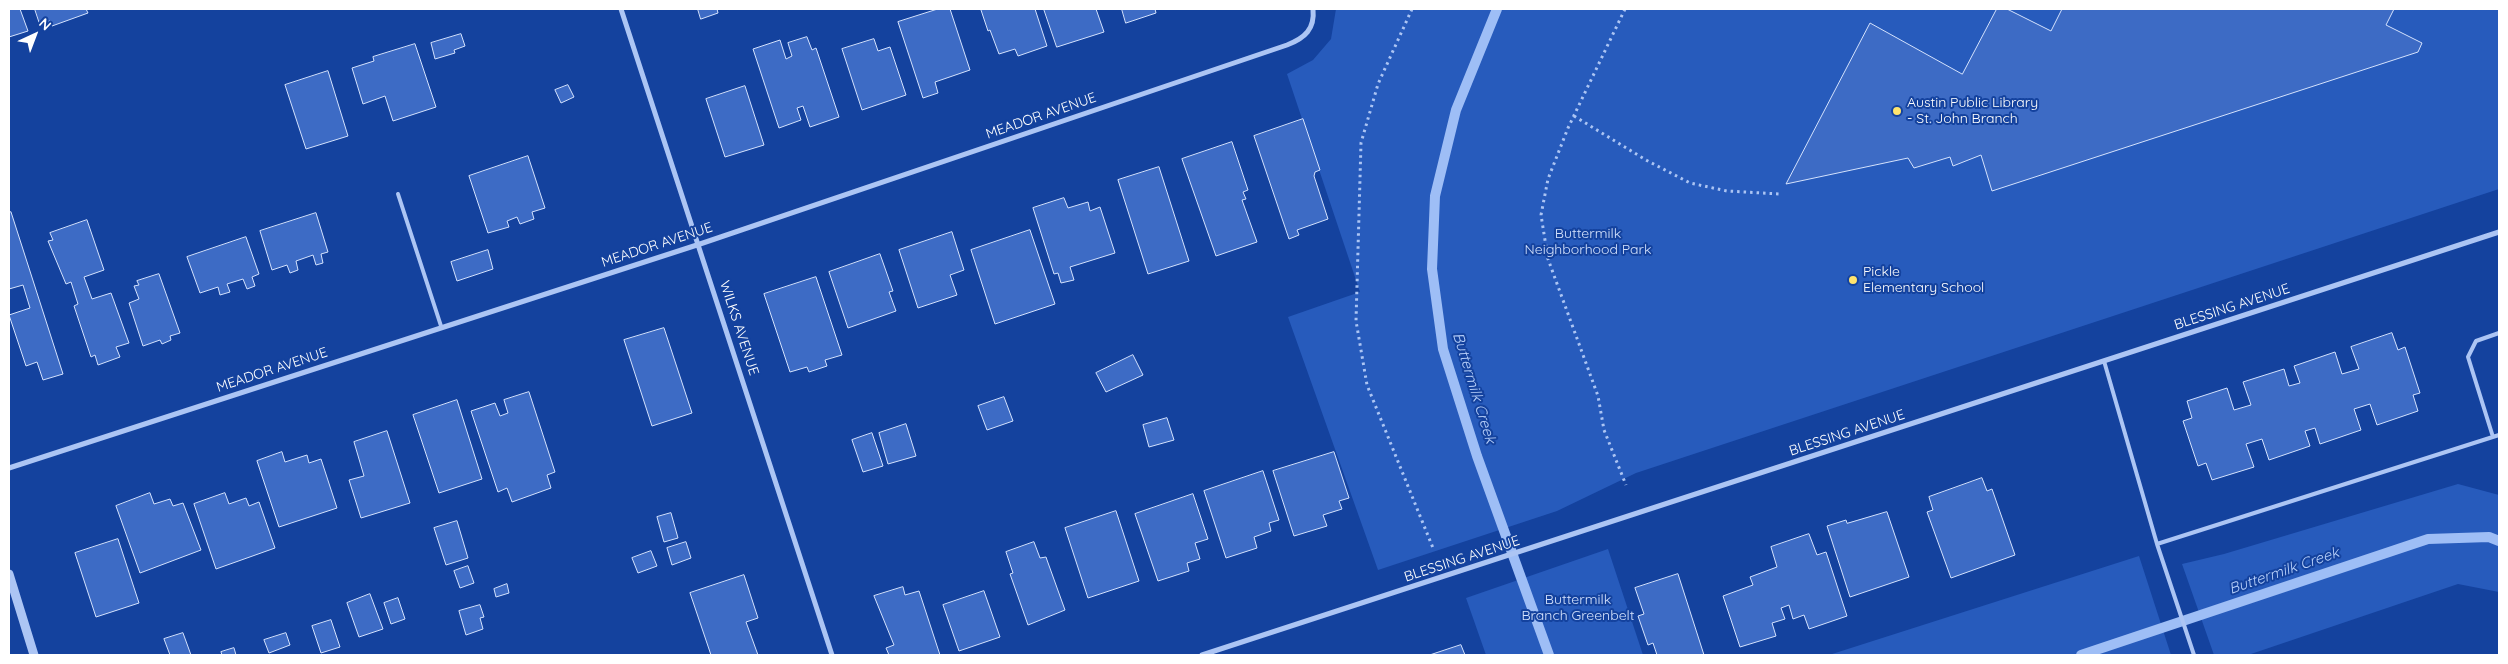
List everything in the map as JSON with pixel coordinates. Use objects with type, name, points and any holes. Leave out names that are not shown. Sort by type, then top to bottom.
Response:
[{"type":"street","name":"WILKS AVENUE","points":[[621,9],[700,244],[832,655]]},
{"type":"street","name":"MEADOR AVENUE","points":[[9,468],[441,326],[700,244],[1287,45],[1308,32],[1313,20],[1313,9]]},
{"type":"street","name":"BLESSING AVENUE","points":[[1202,655],[2499,232]]},
{"type":"street","points":[[9,574],[34,655]]},
{"type":"lane","points":[[398,194],[441,326]]},
{"type":"lane","points":[[2493,437],[2468,357],[2476,341],[2499,333]]},
{"type":"lane","points":[[2104,361],[2157,544],[2194,655]]},
{"type":"lane","points":[[2157,544],[2499,435]]},
{"type":"path","points":[[1412,9],[1378,84],[1360,143],[1356,321],[1367,384],[1433,548]]},
{"type":"path","points":[[1626,9],[1574,116],[1548,179],[1541,215],[1548,259],[1598,396],[1604,430],[1626,485]]},
{"type":"path","points":[[1574,116],[1646,160],[1690,183],[1727,191],[1779,194]]},
{"type":"green space","name":"Buttermilk Neighborhood Park","points":[[1336,9],[2499,9],[2499,189],[1636,473],[1557,511],[1378,570],[1288,317],[1360,292],[1287,74],[1313,60],[1331,39]]},
{"type":"green space","points":[[2458,484],[2499,495],[2499,592],[2458,584],[2248,655],[2214,655],[2182,564],[2224,554]]},
{"type":"green space","name":"Buttermilk Branch Greenbelt","points":[[1608,549],[1643,655],[1486,655],[1466,598]]},
{"type":"green space","points":[[2139,556],[2171,655],[1829,655]]},
{"type":"building","points":[[9,9],[20,9],[28,31],[9,37]]},
{"type":"building","points":[[35,9],[86,9],[88,13],[52,26],[50,21],[40,24]]},
{"type":"building","points":[[698,9],[717,9],[718,13],[701,19]]},
{"type":"building","points":[[938,9],[950,9],[970,70],[935,82],[938,93],[923,98],[898,22]]},
{"type":"building","points":[[1035,9],[1047,46],[1018,56],[1015,49],[999,54],[981,10]]},
{"type":"building","points":[[1044,9],[1096,9],[1104,32],[1057,47]]},
{"type":"building","points":[[1122,9],[1155,9],[1156,13],[1126,23]]},
{"type":"building","points":[[1997,9],[2007,9],[2051,31],[2062,9],[2394,9],[2386,25],[2422,43],[2418,52],[1992,191],[1981,155],[1953,166],[1950,157],[1914,168],[1908,158],[1786,184],[1870,23],[1962,74]]},
{"type":"building","points":[[461,34],[465,46],[454,50],[455,53],[435,59],[431,43]]},
{"type":"building","points":[[807,37],[812,50],[816,48],[839,117],[810,127],[803,106],[797,108],[801,120],[779,128],[753,49],[780,40],[786,59],[792,56],[788,43]]},
{"type":"building","points":[[874,39],[878,51],[890,47],[906,95],[862,110],[842,49]]},
{"type":"building","points":[[415,44],[436,107],[393,121],[385,96],[363,104],[352,68],[374,61],[373,57]]},
{"type":"building","points":[[328,71],[348,136],[306,149],[285,85]]},
{"type":"building","points":[[568,85],[574,97],[561,103],[555,90]]},
{"type":"building","points":[[745,86],[764,145],[725,157],[706,99]]},
{"type":"building","points":[[1303,119],[1320,170],[1315,172],[1314,176],[1328,219],[1297,230],[1299,235],[1289,239],[1254,136]]},
{"type":"building","points":[[1232,142],[1248,190],[1243,192],[1246,199],[1242,200],[1257,242],[1216,256],[1182,159]]},
{"type":"building","points":[[528,156],[545,208],[532,212],[534,219],[520,224],[517,217],[507,221],[509,227],[488,233],[469,176]]},
{"type":"building","points":[[1159,167],[1189,261],[1148,274],[1118,180]]},
{"type":"building","points":[[1064,198],[1068,208],[1088,202],[1090,211],[1100,207],[1115,253],[1070,267],[1074,280],[1061,283],[1058,273],[1054,274],[1033,208]]},
{"type":"building","points":[[11,212],[63,374],[43,380],[37,362],[26,366],[9,315],[30,308],[23,285],[9,289],[9,213]]},
{"type":"building","points":[[316,213],[328,252],[321,254],[323,263],[316,265],[313,255],[296,261],[298,270],[290,273],[287,265],[272,270],[260,231]]},
{"type":"building","points":[[87,220],[104,270],[84,277],[92,299],[111,293],[129,343],[116,347],[120,357],[98,365],[95,355],[91,357],[74,306],[78,304],[71,282],[66,284],[48,241],[53,240],[50,233]]},
{"type":"building","points":[[1030,230],[1055,304],[995,324],[971,250]]},
{"type":"building","points":[[952,232],[964,270],[950,275],[957,295],[918,308],[899,250]]},
{"type":"building","points":[[246,237],[259,274],[252,277],[255,286],[247,289],[243,279],[227,284],[230,292],[220,295],[218,287],[200,293],[187,257]]},
{"type":"building","points":[[488,250],[493,269],[457,281],[451,262]]},
{"type":"building","points":[[880,254],[893,291],[889,292],[896,311],[848,328],[829,272]]},
{"type":"building","points":[[159,274],[180,333],[170,336],[171,340],[162,344],[160,340],[143,346],[129,303],[139,299],[134,286],[139,285],[137,281]]},
{"type":"building","points":[[816,277],[842,355],[825,360],[827,366],[809,372],[807,367],[790,372],[764,294]]},
{"type":"building","points":[[664,328],[692,413],[652,426],[624,340]]},
{"type":"building","points":[[2392,333],[2398,350],[2405,347],[2420,393],[2413,395],[2418,411],[2377,425],[2370,404],[2354,409],[2361,430],[2320,444],[2315,428],[2305,431],[2310,446],[2269,460],[2262,439],[2246,444],[2254,467],[2212,480],[2206,463],[2198,466],[2183,421],[2192,418],[2187,401],[2227,388],[2234,410],[2251,405],[2243,382],[2284,369],[2289,386],[2300,383],[2294,366],[2335,352],[2342,374],[2359,369],[2351,347]]},
{"type":"building","points":[[1133,355],[1143,375],[1106,392],[1096,373]]},
{"type":"building","points":[[529,392],[555,472],[547,475],[551,488],[512,502],[507,488],[498,492],[471,411],[495,403],[500,416],[508,413],[504,400]]},
{"type":"building","points":[[1004,397],[1013,421],[987,430],[978,406]]},
{"type":"building","points":[[457,400],[482,479],[439,493],[413,415]]},
{"type":"building","points":[[1167,418],[1174,440],[1149,447],[1143,425]]},
{"type":"building","points":[[906,424],[916,456],[888,464],[879,433]]},
{"type":"building","points":[[387,431],[410,503],[361,518],[349,480],[364,476],[354,442]]},
{"type":"building","points":[[872,433],[883,466],[863,472],[852,440]]},
{"type":"building","points":[[282,452],[285,462],[307,455],[309,463],[321,459],[337,508],[279,527],[257,461]]},
{"type":"building","points":[[1334,452],[1349,498],[1339,501],[1342,509],[1323,515],[1327,526],[1294,536],[1273,471]]},
{"type":"building","points":[[1263,471],[1279,520],[1269,523],[1271,531],[1254,537],[1257,548],[1226,558],[1204,491]]},
{"type":"building","points":[[1982,478],[1987,491],[1992,489],[2015,555],[1951,578],[1927,512],[1933,510],[1929,497]]},
{"type":"building","points":[[150,493],[154,504],[170,499],[173,506],[183,503],[201,550],[140,573],[116,506]]},
{"type":"building","points":[[225,493],[229,504],[246,498],[249,506],[259,502],[275,548],[216,569],[194,504]]},
{"type":"building","points":[[1193,494],[1208,539],[1195,543],[1200,559],[1187,563],[1189,571],[1158,581],[1135,514]]},
{"type":"building","points":[[1116,511],[1139,581],[1088,598],[1065,528]]},
{"type":"building","points":[[1887,512],[1909,577],[1850,597],[1827,526],[1846,520],[1847,523]]},
{"type":"building","points":[[671,513],[678,538],[664,542],[657,517]]},
{"type":"building","points":[[457,521],[468,558],[446,565],[434,528]]},
{"type":"building","points":[[1809,534],[1817,555],[1826,552],[1847,616],[1809,629],[1804,615],[1793,619],[1789,605],[1781,608],[1785,619],[1772,623],[1776,636],[1740,647],[1723,596],[1753,585],[1750,577],[1777,567],[1771,547]]},
{"type":"building","points":[[118,539],[139,603],[96,617],[75,553]]},
{"type":"building","points":[[686,542],[691,558],[672,565],[667,548]]},
{"type":"building","points":[[1034,542],[1040,558],[1046,557],[1065,610],[1028,625],[1010,574],[1013,573],[1006,552]]},
{"type":"building","points":[[651,551],[657,566],[638,573],[632,558]]},
{"type":"building","points":[[468,566],[474,583],[460,588],[454,571]]},
{"type":"building","points":[[1678,574],[1704,655],[1657,655],[1653,643],[1648,645],[1638,616],[1644,614],[1635,588]]},
{"type":"building","points":[[744,575],[758,618],[746,622],[758,655],[711,655],[690,593]]},
{"type":"building","points":[[507,584],[509,593],[496,597],[494,589]]},
{"type":"building","points":[[903,587],[905,595],[919,591],[940,655],[889,655],[886,648],[894,645],[874,596]]},
{"type":"building","points":[[984,591],[1000,637],[959,651],[943,605]]},
{"type":"building","points":[[370,594],[383,629],[359,637],[347,603]]},
{"type":"building","points":[[398,598],[405,619],[391,624],[384,603]]},
{"type":"building","points":[[480,605],[484,617],[480,618],[483,629],[466,635],[459,611]]},
{"type":"building","points":[[331,620],[340,647],[321,653],[312,626]]},
{"type":"building","points":[[183,633],[191,655],[170,655],[164,639]]},
{"type":"building","points":[[286,633],[290,645],[269,653],[264,640]]},
{"type":"building","points":[[1461,645],[1465,655],[1430,655]]},
{"type":"building","points":[[234,648],[236,655],[222,655],[221,652]]},
{"type":"waterway","name":"Buttermilk Creek","points":[[1497,9],[1456,110],[1435,196],[1432,269],[1443,349],[1477,456],[1549,655]]},
{"type":"waterway","name":"Buttermilk Creek","points":[[2081,655],[2428,539],[2489,537],[2499,541]]},
{"type":"place","name":"Austin Public Library - St. John Branch","points":[[1897,111]]},
{"type":"place","name":"Pickle Elementary School","points":[[1853,280]]}]
